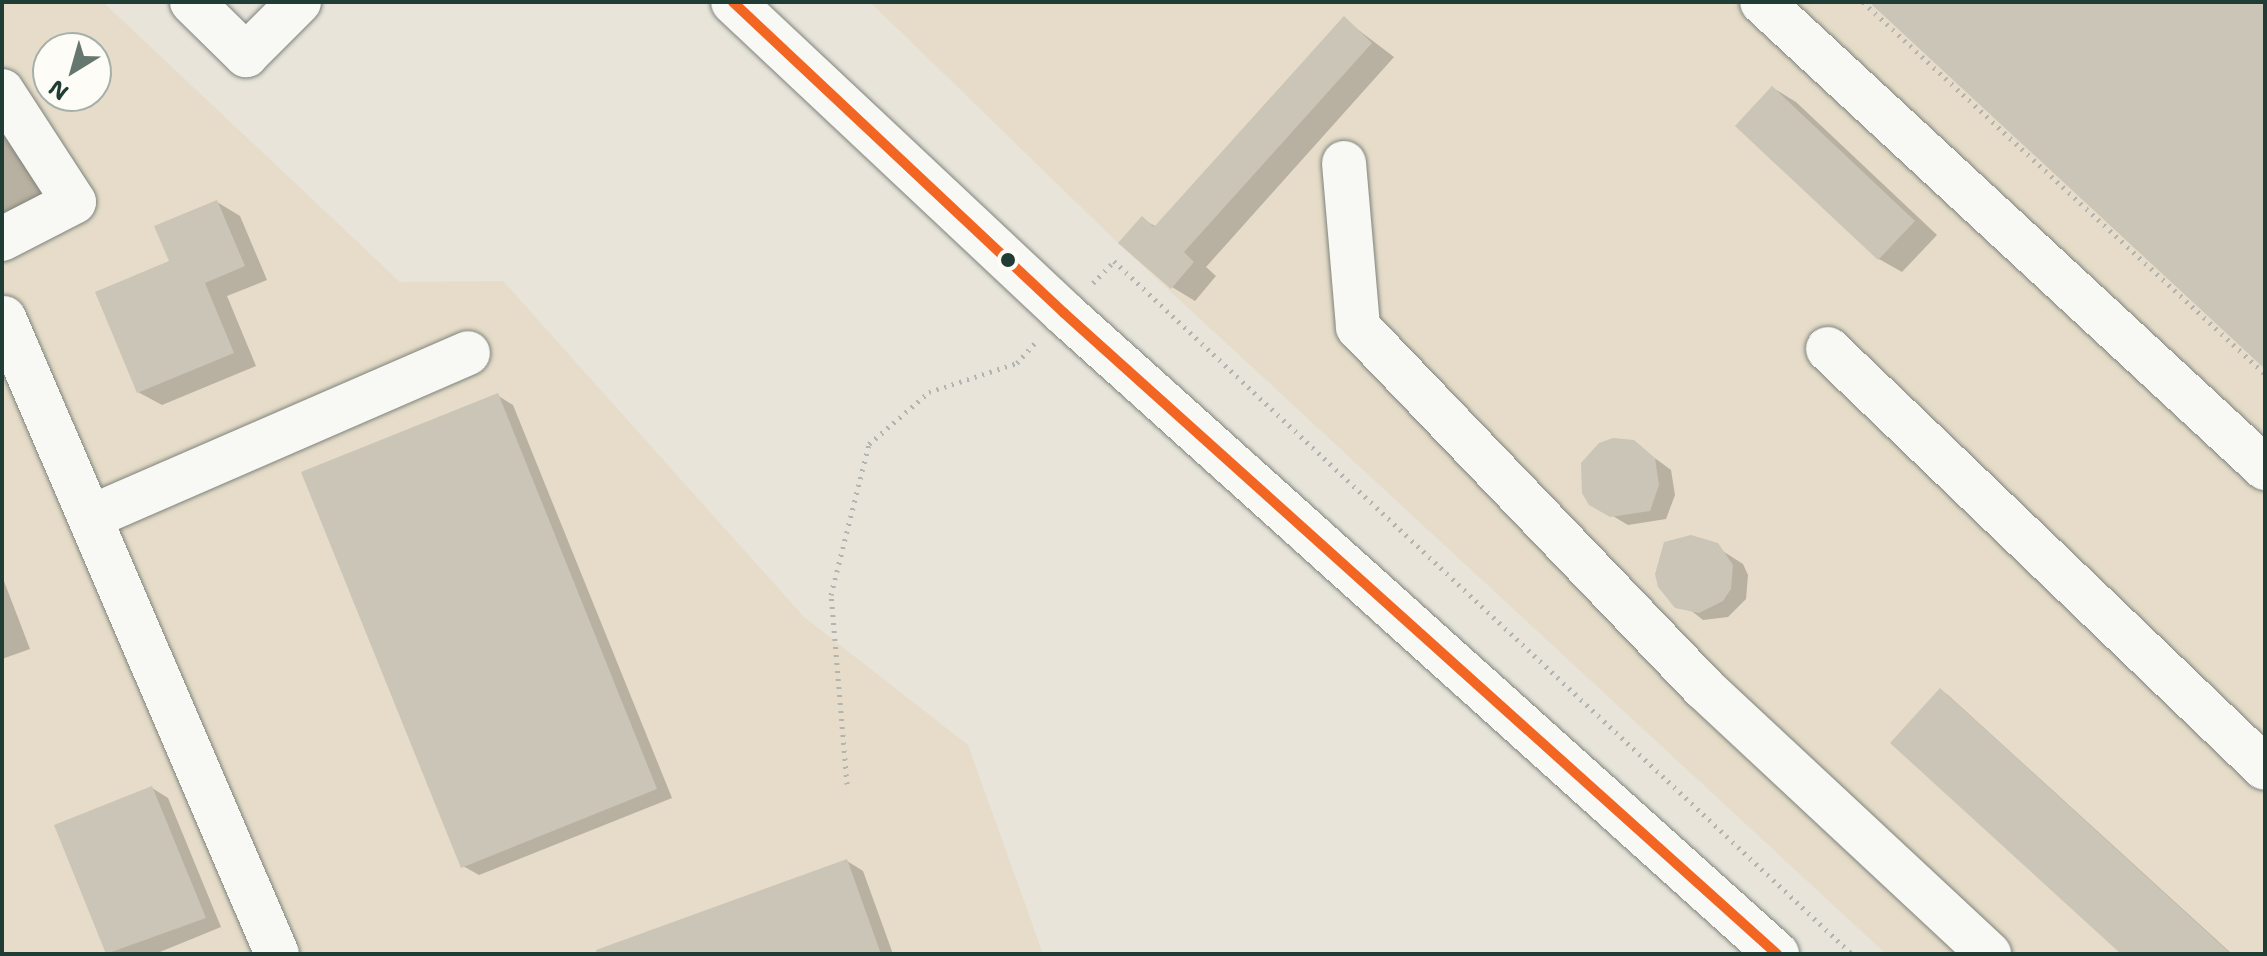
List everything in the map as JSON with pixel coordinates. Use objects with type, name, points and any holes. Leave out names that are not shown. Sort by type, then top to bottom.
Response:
[{"type":"street","points":[[192,2],[246,55],[299,2]]},
{"type":"street","points":[[733,2],[1064,313],[1777,954]]},
{"type":"street","points":[[1762,2],[2265,468]]},
{"type":"street","points":[[2,91],[74,202],[2,239]]},
{"type":"street","points":[[1344,163],[1358,327],[1704,688],[1989,954]]},
{"type":"street","points":[[4,318],[277,954]]},
{"type":"street","points":[[1828,349],[2265,768]]},
{"type":"street","points":[[91,517],[468,353]]},
{"type":"path","points":[[1863,2],[2265,374]]},
{"type":"path","points":[[1114,261],[1852,954]]},
{"type":"path","points":[[847,784],[831,595],[869,444],[929,392],[1017,363]]},
{"type":"shaded area","points":[[2,2],[103,2],[400,282],[503,281],[804,617],[968,745],[1043,954],[2,954]]},
{"type":"shaded area","points":[[870,2],[2265,2],[2265,954],[1886,954],[1118,243]]},
{"type":"building","points":[[1869,2],[2265,2],[2265,369]]},
{"type":"building","points":[[1344,16],[1372,43],[1184,252],[1194,262],[1171,289],[1118,243],[1142,216],[1154,227]]},
{"type":"building","points":[[1772,86],[1915,221],[1878,260],[1735,126]]},
{"type":"building","points":[[217,200],[245,266],[205,283],[234,353],[137,393],[95,292],[169,261],[154,226]]},
{"type":"building","points":[[498,393],[657,789],[461,868],[301,472]]},
{"type":"building","points":[[1613,438],[1634,440],[1655,458],[1659,485],[1650,511],[1610,517],[1589,505],[1582,493],[1581,463],[1599,443]]},
{"type":"building","points":[[1691,535],[1718,543],[1733,565],[1731,589],[1723,601],[1699,613],[1675,608],[1658,587],[1655,574],[1664,542]]},
{"type":"building","points":[[1940,688],[2231,954],[2121,954],[1890,743]]},
{"type":"building","points":[[152,786],[206,918],[106,954],[54,825]]},
{"type":"building","points":[[847,859],[881,954],[597,954],[596,950]]},
{"type":"transit line","points":[[733,2],[1064,313],[1777,954]]}]
